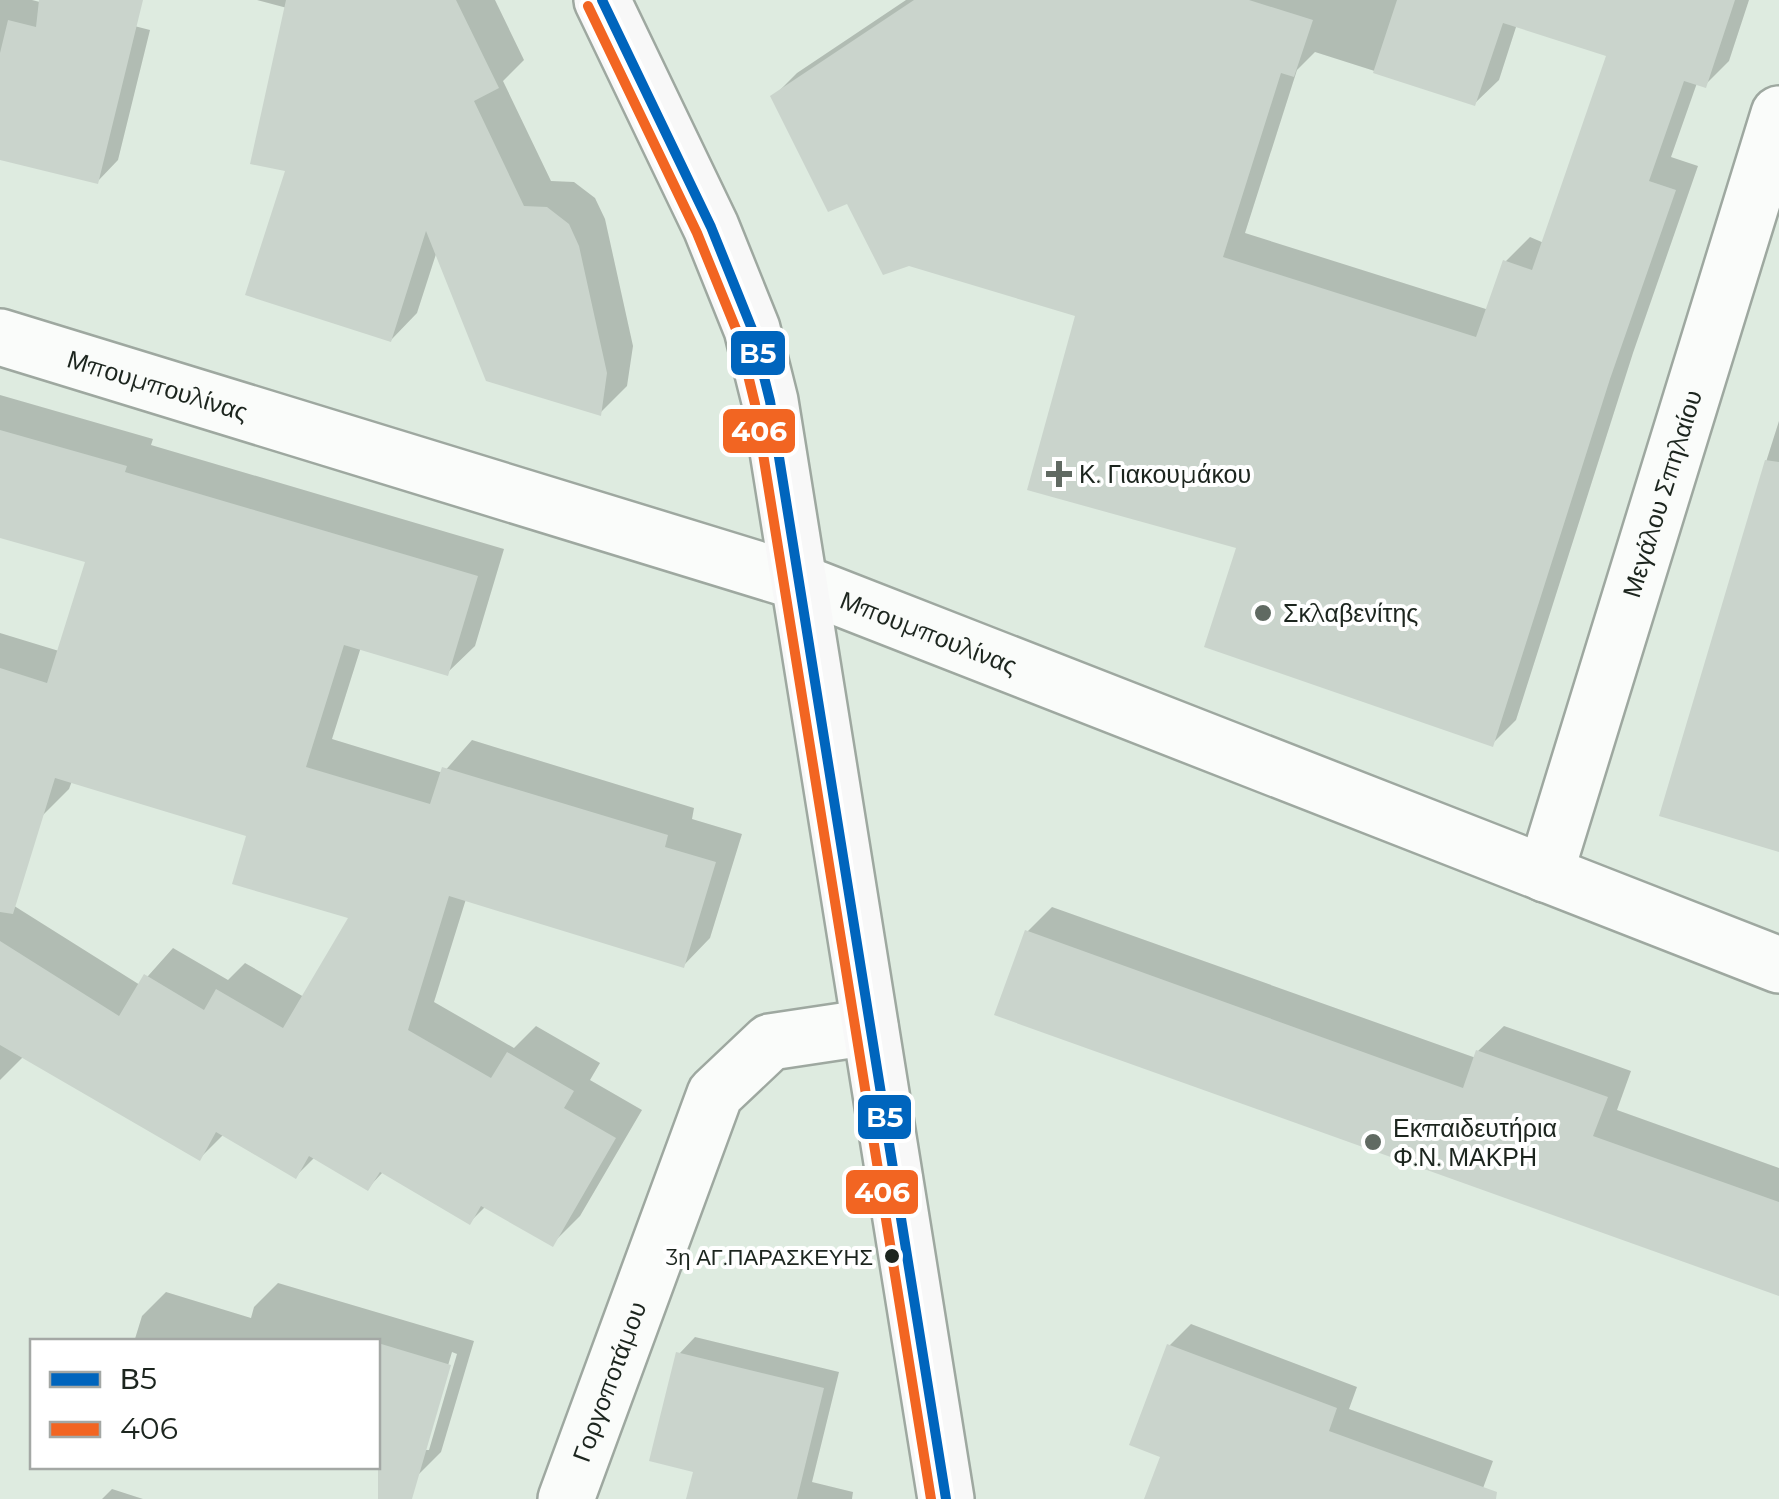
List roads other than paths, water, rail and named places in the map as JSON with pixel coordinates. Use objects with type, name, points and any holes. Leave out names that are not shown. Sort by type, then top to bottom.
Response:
[{"type":"street","points":[[602,0],[711,227],[752,329],[770,401],[946,1499]]},
{"type":"street","name":"Μεγάλου Σπηλαίου","points":[[1545,874],[1779,114]]},
{"type":"street","name":"Μπουμπουλίνας","points":[[0,337],[799,582],[1779,965]]},
{"type":"street","name":"Γοργοποτάμου","points":[[566,1499],[715,1094],[770,1042],[870,1027]]},
{"type":"place","name":"Κ. Γιακουμάκου","points":[[1059,474]]},
{"type":"place","name":"Σκλαβενίτης","points":[[1263,613]]},
{"type":"place","name":"Εκπαιδευτήρια Φ.Ν. ΜΑΚΡΗ","points":[[1373,1142]]},
{"type":"place","name":"3η ΑΓ.ΠΑΡΑΣΚΕΥΗΣ","points":[[892,1256]]}]
